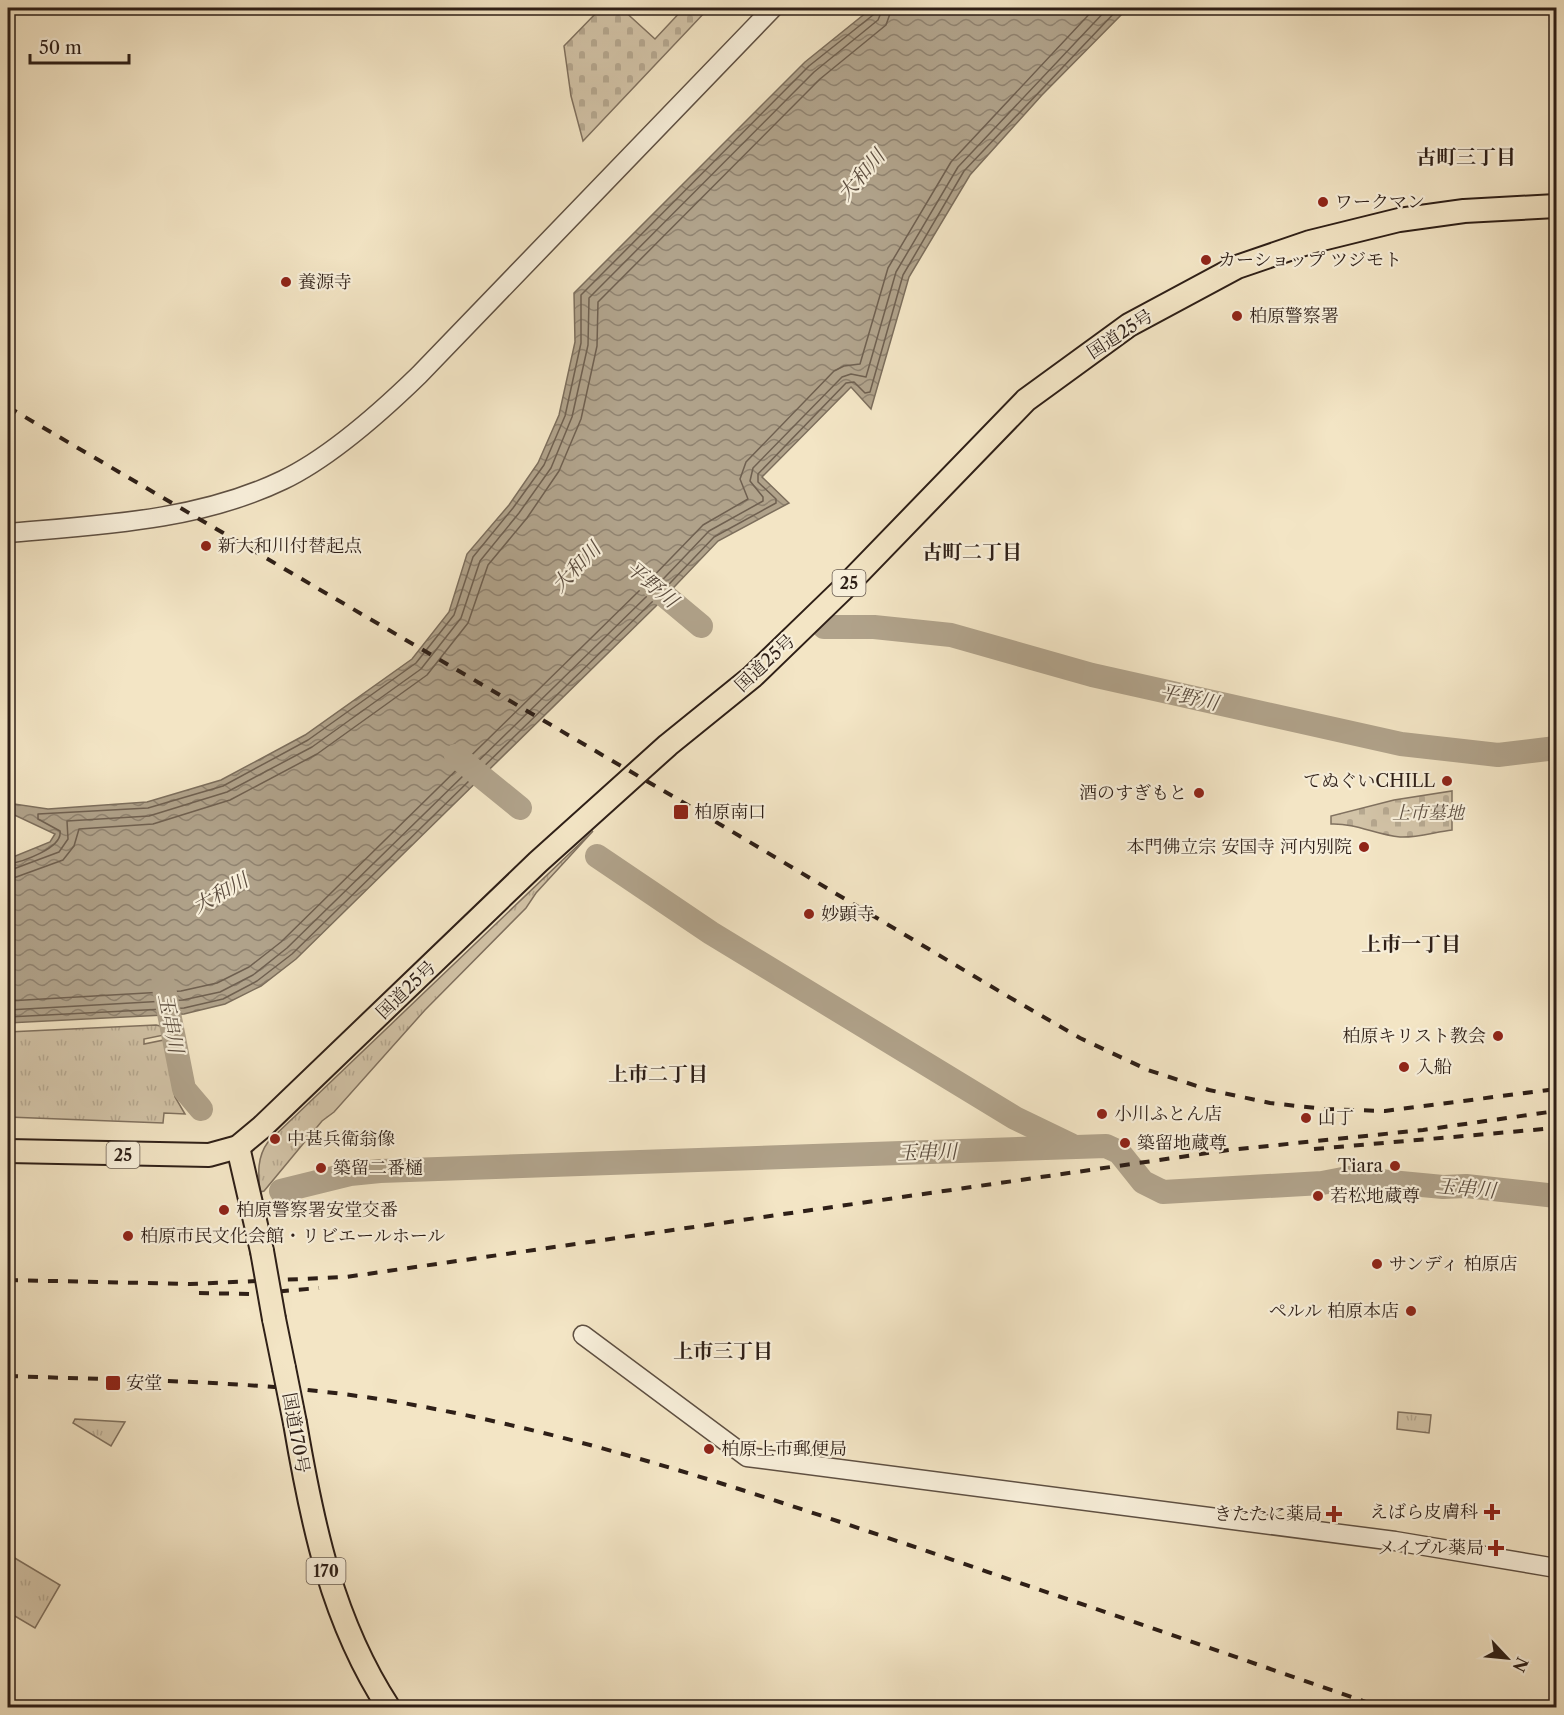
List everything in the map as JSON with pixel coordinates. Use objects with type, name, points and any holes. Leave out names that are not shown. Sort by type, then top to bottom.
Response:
[{"type":"highway","name":"国道25号","points":[[8,1151],[179,1156],[209,1155],[238,1147],[262,1127],[538,862],[668,746],[752,677],[843,589],[1026,400],[1129,325],[1237,267],[1310,242],[1400,220],[1464,211],[1557,206]]},
{"type":"highway","name":"国道170号","points":[[238,1147],[262,1251],[308,1499],[329,1580],[355,1648],[370,1678],[389,1707]]},
{"type":"street","points":[[8,533],[116,524],[220,504],[285,479],[313,461],[380,412],[420,375],[773,8]]},
{"type":"street","points":[[583,1335],[747,1456],[1395,1541],[1557,1568]]},
{"type":"green space","points":[[601,8],[621,8],[655,39],[684,8],[708,9],[583,141],[571,96],[564,46]]},
{"type":"green space","name":"上市墓地","points":[[1452,791],[1452,830],[1400,837],[1349,825],[1331,824],[1331,816],[1394,800]]},
{"type":"green space","points":[[593,831],[536,893],[526,908],[425,1010],[334,1112],[322,1121],[264,1191],[260,1192],[259,1165],[268,1142]]},
{"type":"green space","points":[[160,1026],[164,1035],[144,1039],[144,1044],[164,1040],[175,1097],[185,1114],[164,1113],[163,1123],[8,1117],[8,1032]]},
{"type":"green space","points":[[1398,1412],[1431,1415],[1429,1433],[1397,1429]]},
{"type":"green space","points":[[75,1419],[125,1422],[111,1446],[73,1423]]},
{"type":"green space","points":[[8,1554],[60,1585],[35,1628],[8,1612]]},
{"type":"water","name":"大和川","points":[[872,8],[1128,8],[1042,95],[970,175],[909,277],[871,409],[851,387],[762,477],[789,503],[718,541],[656,606],[296,959],[261,986],[225,1004],[184,1014],[8,1023],[8,859],[50,842],[55,834],[8,812],[8,803],[48,809],[147,802],[221,780],[305,735],[412,659],[449,612],[467,554],[509,505],[538,463],[559,415],[575,342],[574,293],[805,62]]},
{"type":"waterway","name":"平野川","points":[[640,575],[701,626]]},
{"type":"waterway","name":"平野川","points":[[824,627],[874,627],[951,635],[1092,675],[1401,744],[1498,755],[1556,748]]},
{"type":"waterway","points":[[456,756],[520,808]]},
{"type":"waterway","points":[[597,856],[711,933],[1015,1118],[1071,1145]]},
{"type":"waterway","name":"玉串川","points":[[163,983],[184,1089],[201,1109]]},
{"type":"waterway","name":"玉串川","points":[[281,1191],[350,1174],[380,1171],[1106,1146],[1119,1152],[1143,1182],[1163,1192],[1322,1183],[1348,1178],[1443,1187],[1466,1186],[1556,1196]]},
{"type":"railway","points":[[8,407],[686,804],[1009,997],[1080,1038],[1148,1070],[1209,1090],[1270,1103],[1325,1109],[1385,1111],[1556,1089]]},
{"type":"railway","points":[[8,1280],[190,1284],[346,1277],[1229,1150],[1423,1130],[1556,1111]]},
{"type":"railway","points":[[1314,1149],[1556,1128]]},
{"type":"railway","points":[[199,1293],[249,1294],[319,1288]]},
{"type":"railway","points":[[8,1376],[212,1383],[313,1391],[414,1405],[540,1432],[603,1448],[787,1504],[1383,1708]]},
{"type":"place","name":"ワークマン","points":[[1323,202]]},
{"type":"place","name":"カーショップ ツジモト","points":[[1206,260]]},
{"type":"place","name":"養源寺","points":[[286,282]]},
{"type":"place","name":"柏原警察署","points":[[1237,316]]},
{"type":"place","name":"新大和川付替起点","points":[[206,546]]},
{"type":"place","name":"てぬぐいCHILL","points":[[1447,781]]},
{"type":"place","name":"酒のすぎもと","points":[[1199,793]]},
{"type":"place","name":"柏原南口","points":[[681,812]]},
{"type":"place","name":"本門佛立宗 安国寺 河内別院","points":[[1364,847]]},
{"type":"place","name":"妙顕寺","points":[[809,914]]},
{"type":"place","name":"柏原キリスト教会","points":[[1498,1036]]},
{"type":"place","name":"入船","points":[[1404,1067]]},
{"type":"place","name":"小川ふとん店","points":[[1102,1114]]},
{"type":"place","name":"山丁","points":[[1306,1118]]},
{"type":"place","name":"中甚兵衛翁像","points":[[275,1139]]},
{"type":"place","name":"築留地蔵尊","points":[[1125,1143]]},
{"type":"place","name":"Tiara","points":[[1395,1166]]},
{"type":"place","name":"築留二番樋","points":[[321,1168]]},
{"type":"place","name":"若松地蔵尊","points":[[1318,1196]]},
{"type":"place","name":"柏原警察署安堂交番","points":[[224,1210]]},
{"type":"place","name":"柏原市民文化会館・リビエールホール","points":[[128,1236]]},
{"type":"place","name":"サンディ 柏原店","points":[[1377,1264]]},
{"type":"place","name":"ペルル 柏原本店","points":[[1411,1311]]},
{"type":"place","name":"安堂","points":[[113,1383]]},
{"type":"place","name":"柏原上市郵便局","points":[[709,1449]]},
{"type":"place","name":"えばら皮膚科","points":[[1492,1512]]},
{"type":"place","name":"きたたに薬局","points":[[1334,1514]]},
{"type":"place","name":"メイプル薬局","points":[[1496,1548]]},
{"type":"district","name":"古町三丁目","points":[[1466,157]]},
{"type":"district","name":"古町二丁目","points":[[972,552]]},
{"type":"district","name":"上市一丁目","points":[[1411,944]]},
{"type":"district","name":"上市二丁目","points":[[658,1074]]},
{"type":"district","name":"上市三丁目","points":[[723,1351]]}]
